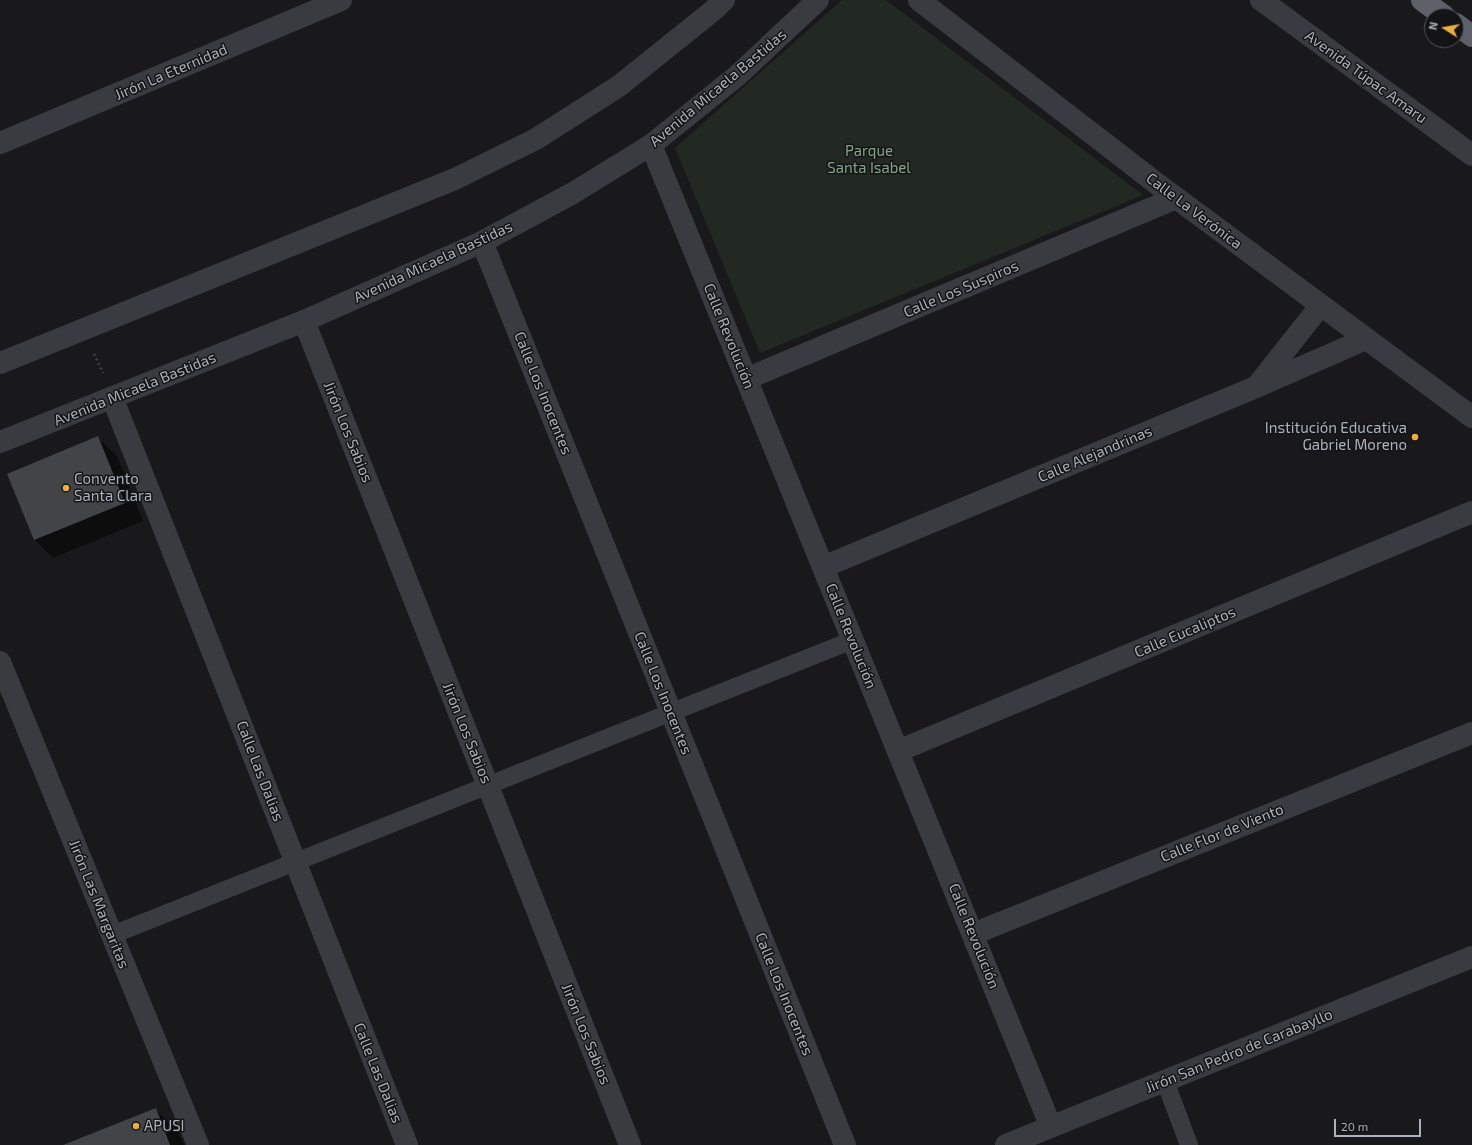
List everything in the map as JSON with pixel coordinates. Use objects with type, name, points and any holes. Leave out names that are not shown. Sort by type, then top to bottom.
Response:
[{"type":"highway","points":[[1422,0],[1433,8]]},
{"type":"street","name":"Jirón La Eternidad","points":[[0,143],[342,0]]},
{"type":"street","points":[[0,363],[455,179],[536,139],[619,86],[715,9],[724,0]]},
{"type":"street","name":"Avenida Micaela Bastidas","points":[[0,442],[304,321],[482,242],[573,193],[651,145],[738,75],[818,0]]},
{"type":"street","name":"Calle La Verónica","points":[[919,0],[1176,198],[1472,417]]},
{"type":"street","name":"Avenida Túpac Amaru","points":[[1261,0],[1472,154]]},
{"type":"street","name":"Calle Revolución","points":[[651,145],[1051,1127]]},
{"type":"street","name":"Calle Los Suspiros","points":[[746,379],[1176,198]]},
{"type":"street","name":"Calle Los Inocentes","points":[[482,242],[845,1145]]},
{"type":"street","points":[[1256,387],[1320,304]]},
{"type":"street","name":"Jirón Los Sabios","points":[[304,321],[630,1145]]},
{"type":"street","name":"Calle Alejandrinas","points":[[823,567],[1256,387],[1366,339]]},
{"type":"street","name":"Calle Las Dalias","points":[[112,397],[407,1145]]},
{"type":"street","name":"Calle Eucaliptos","points":[[898,751],[1472,512]]},
{"type":"street","points":[[112,935],[852,640]]},
{"type":"street","name":"Jirón Las Margaritas","points":[[0,662],[198,1145]]},
{"type":"street","name":"Calle Flor de Viento","points":[[973,934],[1472,733]]},
{"type":"street","name":"Jirón San Pedro de Carabayllo","points":[[1006,1145],[1472,957]]},
{"type":"street","points":[[1165,1081],[1189,1145]]},
{"type":"path","points":[[84,329],[112,397]]},
{"type":"green space","name":"Parque Santa Isabel","points":[[842,0],[886,0],[1143,195],[760,353],[675,148]]},
{"type":"building","name":"Convento Santa Clara","points":[[98,436],[125,503],[34,540],[7,474]]},
{"type":"building","name":"APUSI","points":[[156,1108],[170,1145],[63,1145]]},
{"type":"place","name":"Institución Educativa Gabriel Moreno","points":[[1415,437]]},
{"type":"place","name":"Convento Santa Clara","points":[[66,488]]},
{"type":"place","name":"APUSI","points":[[136,1126]]}]
